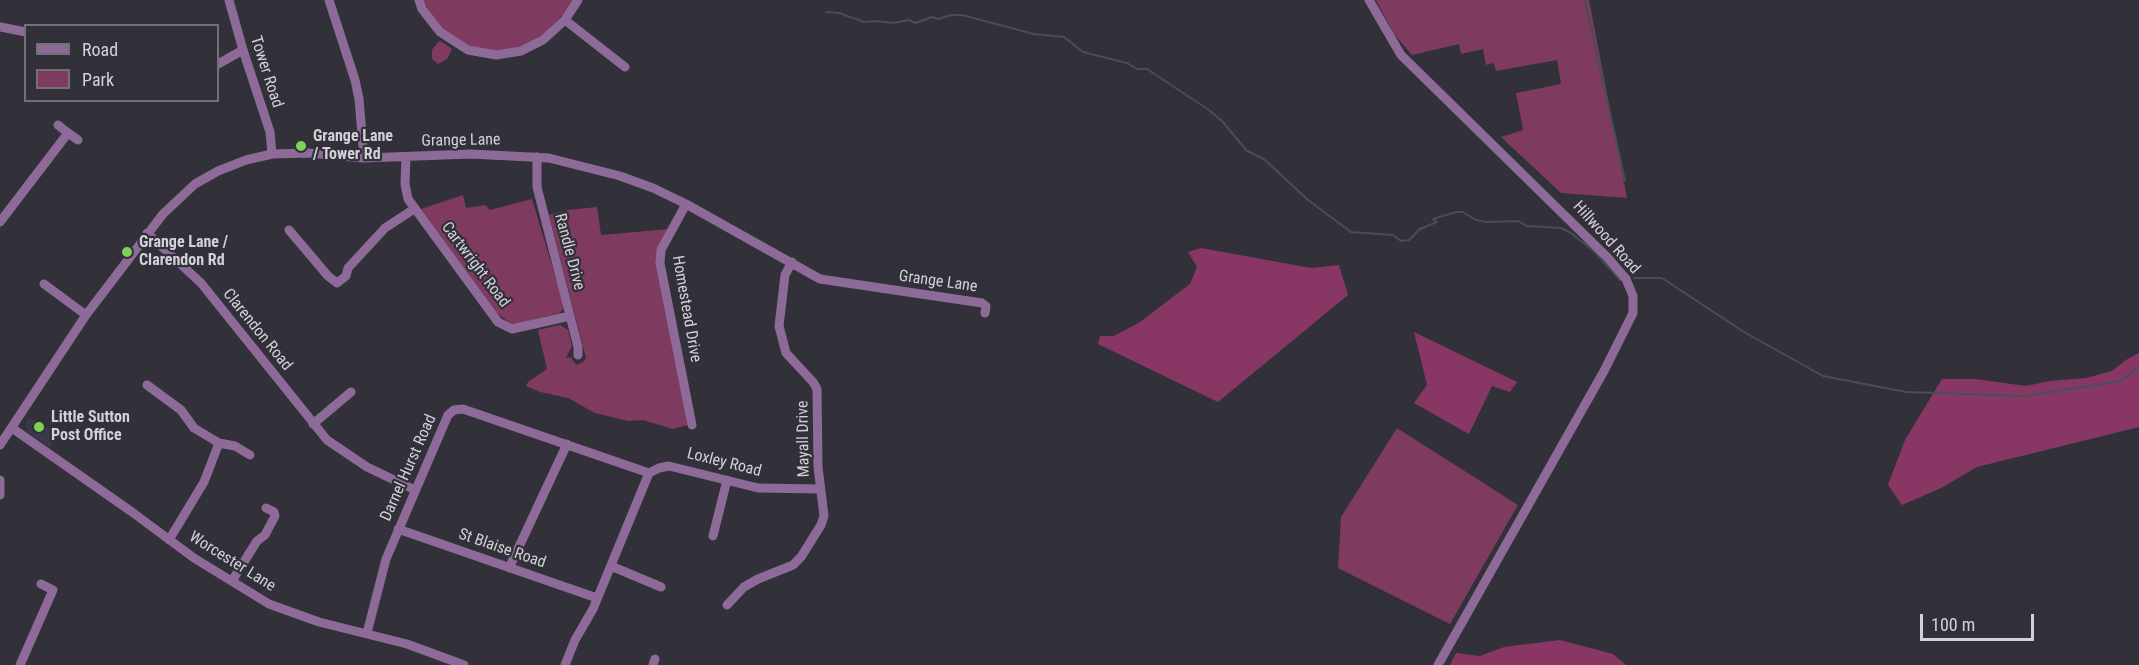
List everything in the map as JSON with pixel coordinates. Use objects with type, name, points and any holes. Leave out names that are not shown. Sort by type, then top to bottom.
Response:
[{"type":"street","name":"Tower Road","points":[[229,0],[270,132],[272,154]]},
{"type":"street","points":[[329,0],[357,90],[364,158]]},
{"type":"street","points":[[419,0],[422,9],[440,32],[463,48],[486,54],[512,53],[531,47],[554,32],[578,0]]},
{"type":"street","name":"Hillwood Road","points":[[1369,0],[1401,55],[1608,258],[1626,279],[1633,296],[1633,313],[1604,371],[1438,665]]},
{"type":"street","points":[[565,20],[625,67]]},
{"type":"street","points":[[0,27],[24,32]]},
{"type":"street","points":[[219,63],[243,50]]},
{"type":"street","points":[[58,125],[78,140]]},
{"type":"street","points":[[0,222],[68,133]]},
{"type":"street","name":"Grange Lane","points":[[0,445],[54,360],[163,214],[195,184],[218,171],[246,160],[272,154],[308,153],[364,158],[471,154],[537,157],[620,176],[653,188],[820,279],[982,303],[986,306],[985,313]]},
{"type":"street","name":"Cartwright Road","points":[[406,157],[405,184],[408,199],[498,322],[512,329],[570,316]]},
{"type":"street","name":"Randle Drive","points":[[537,157],[537,187],[579,347],[578,355]]},
{"type":"street","name":"Homestead Drive","points":[[686,204],[661,250],[660,262],[692,425]]},
{"type":"street","points":[[289,230],[328,276],[337,282],[346,276],[348,268],[385,228],[414,209]]},
{"type":"street","name":"Clarendon Road","points":[[147,233],[201,283],[327,440],[366,467],[415,490]]},
{"type":"street","name":"Mayall Drive","points":[[727,605],[758,579],[793,565],[801,557],[824,516],[818,466],[817,389],[786,353],[779,326],[785,275],[792,262]]},
{"type":"street","points":[[44,284],[86,315]]},
{"type":"street","points":[[46,300],[53,292]]},
{"type":"street","points":[[147,385],[181,410],[194,428],[219,443],[235,446],[250,455]]},
{"type":"street","points":[[313,424],[351,392]]},
{"type":"street","name":"Darnel Hurst Road","points":[[367,633],[380,579],[398,529],[448,415],[454,410],[463,408],[649,473]]},
{"type":"street","name":"Worcester Lane","points":[[12,428],[194,558],[269,604],[319,622],[407,644],[464,665]]},
{"type":"street","points":[[169,540],[204,482],[219,443]]},
{"type":"street","points":[[509,568],[567,444]]},
{"type":"street","name":"Loxley Road","points":[[649,473],[669,466],[758,488],[820,489]]},
{"type":"street","points":[[566,665],[574,640],[597,598],[649,473]]},
{"type":"street","points":[[0,480],[0,495]]},
{"type":"street","points":[[713,536],[712,524],[727,480]]},
{"type":"street","points":[[232,581],[257,540],[265,535],[275,516],[274,512],[266,508]]},
{"type":"street","name":"St Blaise Road","points":[[398,529],[597,598]]},
{"type":"street","points":[[611,566],[661,587]]},
{"type":"street","points":[[649,582],[653,572]]},
{"type":"street","points":[[20,665],[53,590],[41,584]]},
{"type":"shaded area","points":[[1201,248],[1311,268],[1339,265],[1348,295],[1218,402],[1098,344],[1100,336],[1114,336],[1140,322],[1190,284],[1197,267],[1188,252]]},
{"type":"shaded area","points":[[1414,332],[1517,382],[1510,392],[1492,386],[1469,434],[1414,403],[1427,385]]},
{"type":"shaded area","points":[[2139,353],[2139,427],[1977,467],[1941,488],[1902,505],[1888,485],[1905,440],[1942,379],[1975,379],[2026,386],[2086,378],[2112,371]]},
{"type":"shaded area","points":[[29,417],[58,434],[50,447],[27,432],[26,422]]},
{"type":"shaded area","points":[[1560,640],[1613,654],[1626,665],[1450,665],[1456,653],[1480,656],[1504,647]]},
{"type":"green space","points":[[422,0],[575,0],[545,33],[526,45],[500,51],[465,45],[439,27]]},
{"type":"green space","points":[[1376,0],[1589,0],[1627,198],[1561,193],[1501,137],[1523,130],[1516,93],[1561,84],[1557,60],[1496,71],[1494,63],[1486,65],[1483,49],[1461,54],[1459,44],[1412,55],[1394,34]]},
{"type":"green space","points":[[439,41],[452,49],[447,59],[438,64],[432,59],[432,50]]},
{"type":"green space","points":[[463,195],[466,208],[485,205],[490,210],[532,199],[561,296],[563,309],[560,313],[512,325],[497,313],[421,209]]},
{"type":"green space","points":[[597,207],[601,235],[669,229],[656,258],[688,425],[673,429],[643,420],[628,421],[595,413],[568,398],[540,392],[526,386],[528,382],[547,369],[538,330],[560,325],[568,330],[572,346],[566,358],[571,357],[576,365],[586,358],[549,215],[568,210]]},
{"type":"green space","points":[[1397,428],[1518,505],[1450,624],[1338,568],[1341,517]]},
{"type":"waterway","points":[[1585,0],[1625,181]]},
{"type":"waterway","points":[[826,12],[839,13],[864,22],[893,23],[909,20],[915,23],[932,17],[938,19],[962,15],[1034,34],[1064,37],[1083,52],[1127,63],[1137,69],[1147,69],[1209,110],[1223,122],[1246,150],[1265,160],[1308,200],[1351,232],[1393,235],[1401,241],[1409,240],[1420,229],[1437,222],[1433,219],[1456,212],[1463,212],[1476,220],[1486,222],[1518,221],[1527,226],[1561,228],[1595,252],[1620,280]]},
{"type":"waterway","points":[[1634,278],[1662,278],[1744,332],[1823,376],[1906,392],[2025,396],[2121,381],[2139,367]]},
{"type":"place","name":"Grange Lane / Tower Rd","points":[[301,146]]},
{"type":"place","name":"Grange Lane / Clarendon Rd","points":[[127,252]]},
{"type":"place","name":"Little Sutton Post Office","points":[[39,427]]}]
